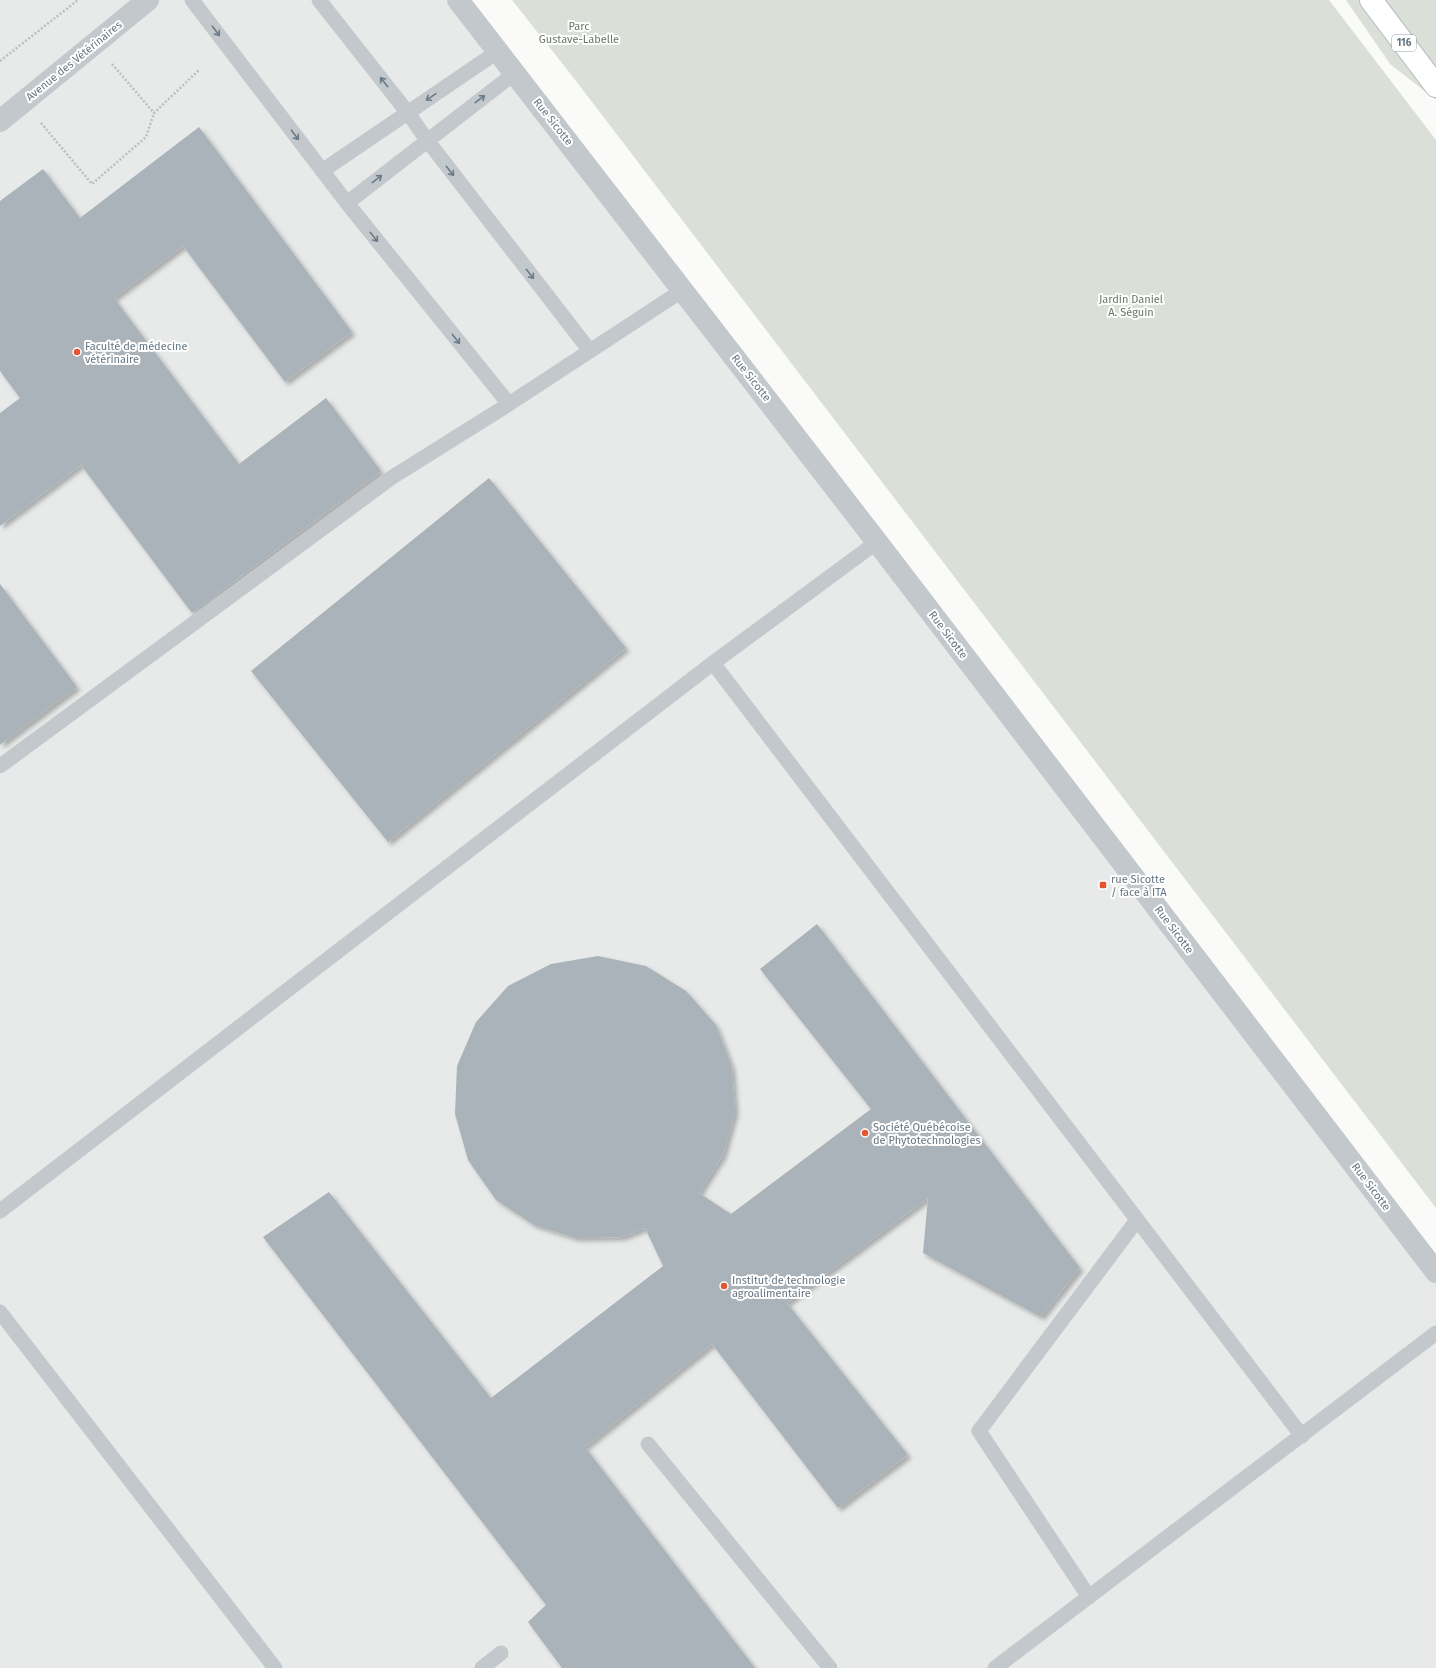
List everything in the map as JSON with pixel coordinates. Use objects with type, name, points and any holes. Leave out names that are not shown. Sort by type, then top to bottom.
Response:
[{"type":"main road","name":"116","points":[[1371,0],[1436,86]]},
{"type":"street","name":"Avenue des Vétérinaires","points":[[0,121],[148,0]]},
{"type":"street","name":"Rue Sicotte","points":[[458,0],[877,542],[1436,1272]]},
{"type":"lane","points":[[192,0],[347,203],[509,404]]},
{"type":"lane","points":[[319,0],[408,113],[427,140],[590,352]]},
{"type":"lane","points":[[322,171],[498,52]]},
{"type":"lane","points":[[347,203],[515,73]]},
{"type":"lane","points":[[0,766],[391,478],[590,352],[683,290]]},
{"type":"lane","points":[[0,1211],[713,663],[877,542]]},
{"type":"lane","points":[[713,663],[1302,1436]]},
{"type":"lane","points":[[1089,1597],[979,1431],[1137,1220]]},
{"type":"lane","points":[[0,1312],[275,1668]]},
{"type":"lane","points":[[995,1668],[1436,1333]]},
{"type":"lane","points":[[648,1444],[830,1668]]},
{"type":"lane","points":[[482,1668],[501,1653]]},
{"type":"path","points":[[0,61],[78,0]]},
{"type":"path","points":[[94,44],[154,113]]},
{"type":"path","points":[[23,102],[92,184],[146,137],[154,113],[200,69]]},
{"type":"shaded area","points":[[0,0],[458,0],[1436,1275],[1436,1668],[0,1668]]},
{"type":"green space","name":"Jardin Daniel A. Séguin","points":[[512,0],[1329,0],[1436,140],[1436,1208],[573,77]]},
{"type":"green space","points":[[1346,0],[1436,0],[1436,100],[1390,64]]},
{"type":"building","name":"Faculté de médecine vétérinaire","points":[[199,127],[352,332],[285,382],[183,246],[114,298],[239,464],[326,398],[381,471],[192,613],[81,465],[0,526],[0,413],[20,398],[0,371],[0,201],[43,169],[80,218]]},
{"type":"building","points":[[489,478],[626,648],[388,842],[251,671]]},
{"type":"building","points":[[0,584],[77,687],[0,745]]},
{"type":"building","name":"Institut de technologie agroalimentaire","points":[[817,924],[1080,1268],[1041,1317],[923,1253],[928,1198],[787,1303],[908,1455],[838,1508],[712,1344],[585,1447],[755,1668],[562,1668],[528,1622],[546,1605],[263,1237],[329,1192],[491,1398],[663,1266],[645,1228],[622,1237],[576,1238],[534,1225],[496,1200],[468,1160],[455,1114],[457,1066],[476,1022],[508,986],[551,964],[598,956],[646,966],[686,991],[716,1025],[732,1067],[735,1112],[723,1155],[699,1193],[731,1214],[871,1109],[760,969]]},
{"type":"place","name":"Faculté de médecine vétérinaire","points":[[77,352]]},
{"type":"place","name":"rue Sicotte / face à ITA","points":[[1103,885]]},
{"type":"place","name":"Société Québécoise de Phytotechnologies","points":[[865,1133]]},
{"type":"place","name":"Institut de technologie agroalimentaire","points":[[724,1286]]},
{"type":"park label","name":"Parc Gustave-Labelle","points":[[579,32]]}]
